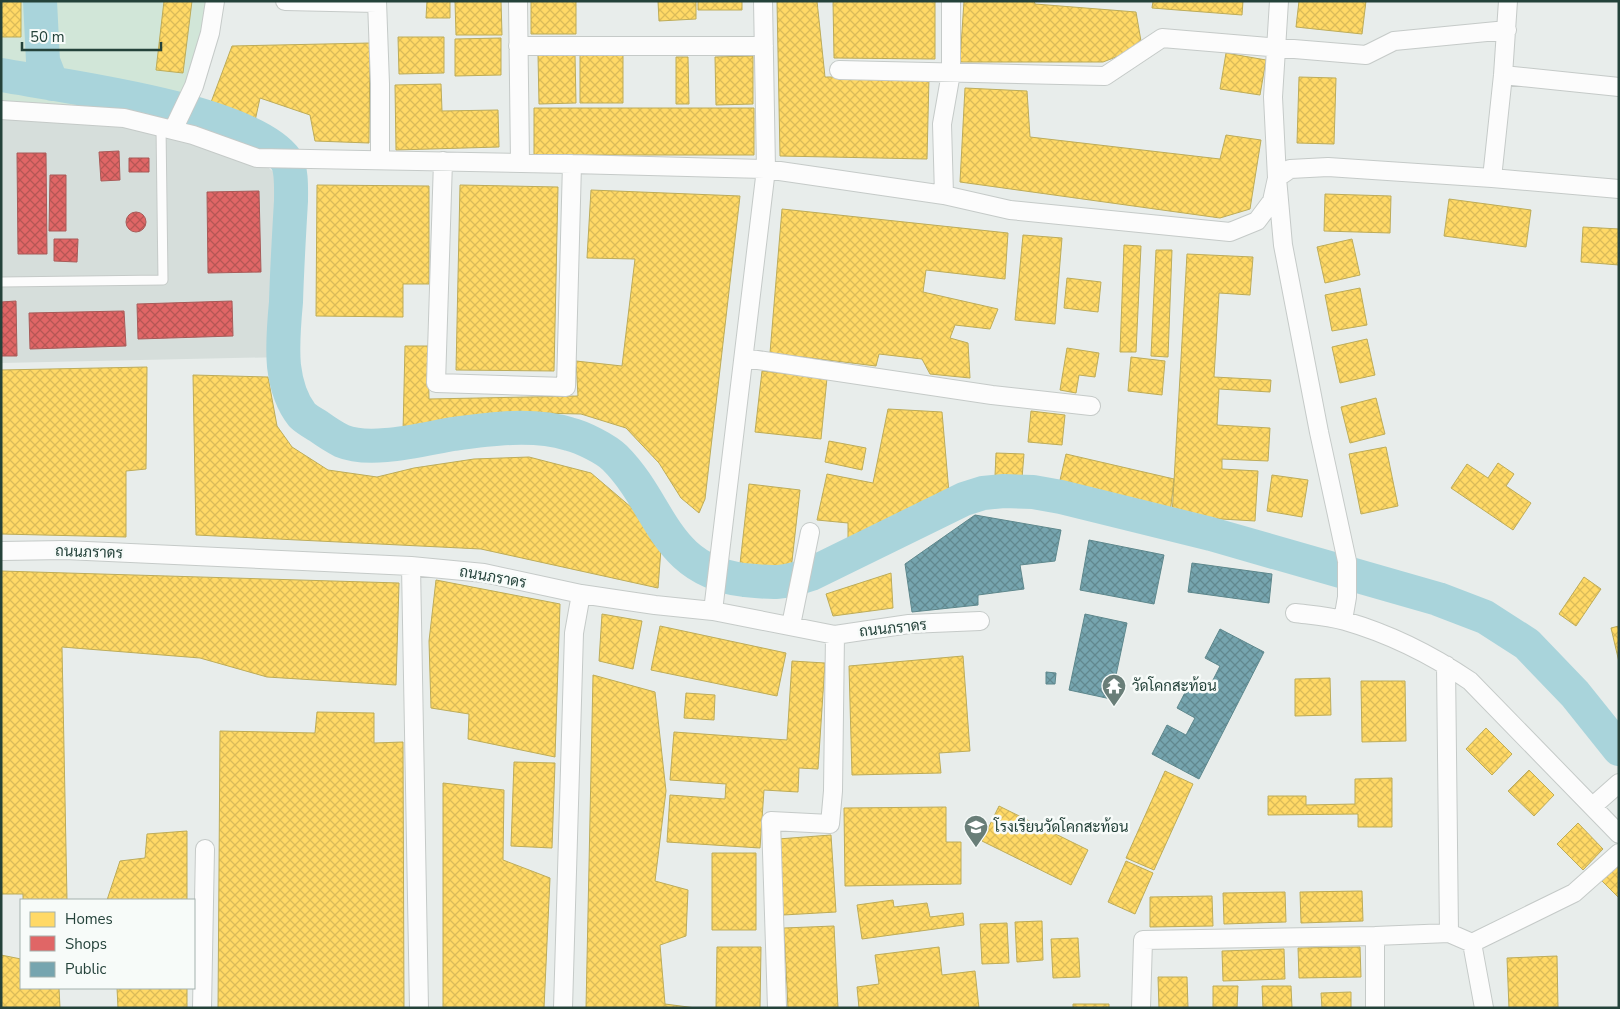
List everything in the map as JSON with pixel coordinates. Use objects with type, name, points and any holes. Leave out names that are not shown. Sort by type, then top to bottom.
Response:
[{"type":"street","points":[[167,128],[182,110],[194,86],[210,33],[215,1]]},
{"type":"street","points":[[285,1],[377,2],[380,160]]},
{"type":"street","points":[[518,1],[520,163]]},
{"type":"street","points":[[713,611],[766,169],[763,1]]},
{"type":"street","points":[[944,195],[942,124],[951,73],[951,1]]},
{"type":"street","points":[[1279,1],[1273,97],[1283,245],[1320,441],[1346,561],[1347,597],[1344,620]]},
{"type":"street","points":[[1492,178],[1504,75],[1508,1]]},
{"type":"street","points":[[839,70],[1105,76],[1162,38],[1366,55],[1394,41],[1506,30]]},
{"type":"street","points":[[518,46],[764,46]]},
{"type":"street","points":[[1504,75],[1619,87]]},
{"type":"street","points":[[1,110],[124,118],[193,135],[257,158],[766,169],[944,195],[1010,210],[1230,232],[1257,221],[1272,201],[1277,178],[1290,169],[1328,167],[1619,189]]},
{"type":"street","points":[[443,161],[436,383],[566,387],[572,164]]},
{"type":"street","points":[[744,358],[992,395],[1091,406]]},
{"type":"street","points":[[791,625],[810,532]]},
{"type":"street","name":"ถนนภราดร","points":[[1,551],[65,550],[411,566],[484,573],[580,594],[713,611],[835,634],[909,624],[980,621]]},
{"type":"street","points":[[411,566],[419,1008]]},
{"type":"street","points":[[563,1008],[574,633],[580,594]]},
{"type":"street","points":[[1295,613],[1344,620],[1381,634],[1446,665],[1470,682],[1599,801],[1619,834]]},
{"type":"street","points":[[777,1008],[770,821],[830,824],[833,791],[835,634]]},
{"type":"street","points":[[1446,665],[1449,933]]},
{"type":"street","points":[[1599,801],[1619,783]]},
{"type":"street","points":[[202,1008],[206,849]]},
{"type":"street","points":[[1141,1008],[1142,940],[1449,933],[1472,943],[1574,893],[1619,853]]},
{"type":"street","points":[[1375,936],[1375,1008]]},
{"type":"street","points":[[1472,943],[1484,1008]]},
{"type":"lane","points":[[1,282],[163,280],[167,128]]},
{"type":"shaded area","points":[[1,110],[124,118],[257,158],[277,175],[291,201],[284,357],[1,363]]},
{"type":"green space","points":[[1,1],[215,1],[173,130],[1,110]]},
{"type":"building: Homes","points":[[1,1],[21,1],[21,37],[1,37]]},
{"type":"building: Homes","points":[[164,1],[192,1],[183,73],[156,70]]},
{"type":"building: Homes","points":[[427,1],[450,1],[450,18],[426,18]]},
{"type":"building: Homes","points":[[455,1],[501,1],[502,35],[456,35]]},
{"type":"building: Homes","points":[[531,1],[576,1],[576,34],[531,34]]},
{"type":"building: Homes","points":[[658,1],[696,1],[696,19],[659,21]]},
{"type":"building: Homes","points":[[698,1],[742,1],[742,10],[698,10]]},
{"type":"building: Homes","points":[[777,1],[817,1],[825,77],[929,77],[927,159],[780,156]]},
{"type":"building: Homes","points":[[833,1],[935,1],[935,59],[834,58]]},
{"type":"building: Homes","points":[[964,1],[1034,1],[1035,4],[1136,12],[1142,47],[1103,62],[960,62]]},
{"type":"building: Homes","points":[[1153,1],[1243,1],[1242,15],[1152,8]]},
{"type":"building: Homes","points":[[1299,1],[1366,1],[1362,34],[1296,27]]},
{"type":"building: Homes","points":[[398,37],[444,37],[444,73],[399,74]]},
{"type":"building: Homes","points":[[501,38],[501,75],[455,76],[455,39]]},
{"type":"building: Homes","points":[[370,43],[369,143],[315,141],[310,115],[260,98],[255,121],[210,105],[232,46]]},
{"type":"building: Homes","points":[[1226,53],[1266,60],[1260,95],[1220,89]]},
{"type":"building: Homes","points":[[538,55],[575,55],[576,103],[539,104]]},
{"type":"building: Homes","points":[[580,55],[623,55],[623,103],[580,103]]},
{"type":"building: Homes","points":[[753,56],[753,104],[716,105],[715,57]]},
{"type":"building: Homes","points":[[676,57],[688,57],[689,104],[676,104]]},
{"type":"building: Homes","points":[[1299,77],[1336,78],[1334,144],[1297,143]]},
{"type":"building: Homes","points":[[441,84],[442,111],[498,110],[499,147],[396,150],[395,85]]},
{"type":"building: Homes","points":[[965,88],[1027,91],[1030,137],[1220,159],[1226,135],[1261,140],[1250,209],[1220,218],[960,182]]},
{"type":"building: Homes","points":[[534,108],[754,108],[754,155],[534,155]]},
{"type":"building: Homes","points":[[317,185],[429,186],[429,284],[403,284],[403,317],[316,316]]},
{"type":"building: Homes","points":[[460,185],[558,187],[554,371],[456,370]]},
{"type":"building: Homes","points":[[591,190],[740,196],[705,499],[699,513],[681,498],[659,463],[626,428],[581,414],[477,415],[403,432],[405,346],[428,346],[429,399],[578,396],[576,361],[622,366],[635,259],[587,258]]},
{"type":"building: Homes","points":[[1325,194],[1391,196],[1390,233],[1324,231]]},
{"type":"building: Homes","points":[[1449,199],[1531,210],[1526,247],[1444,236]]},
{"type":"building: Homes","points":[[782,209],[1008,233],[1005,279],[926,270],[923,292],[998,309],[990,329],[955,325],[950,338],[968,343],[970,378],[930,374],[922,359],[879,354],[876,366],[770,353]]},
{"type":"building: Homes","points":[[1583,227],[1619,229],[1619,265],[1581,262]]},
{"type":"building: Homes","points":[[1023,235],[1062,238],[1055,324],[1015,320]]},
{"type":"building: Homes","points":[[1352,239],[1360,275],[1325,283],[1317,247]]},
{"type":"building: Homes","points":[[1124,245],[1141,246],[1136,352],[1120,352]]},
{"type":"building: Homes","points":[[1156,250],[1172,250],[1168,357],[1151,356]]},
{"type":"building: Homes","points":[[1187,254],[1253,257],[1250,295],[1219,293],[1214,377],[1271,380],[1270,392],[1219,389],[1217,425],[1270,428],[1268,461],[1222,459],[1222,469],[1258,471],[1255,521],[1172,516]]},
{"type":"building: Homes","points":[[1067,278],[1101,282],[1098,312],[1064,308]]},
{"type":"building: Homes","points":[[1360,288],[1367,325],[1332,331],[1325,295]]},
{"type":"building: Homes","points":[[1367,339],[1375,375],[1340,383],[1332,347]]},
{"type":"building: Homes","points":[[1067,348],[1099,353],[1095,377],[1079,375],[1076,393],[1060,390]]},
{"type":"building: Homes","points":[[1131,357],[1165,361],[1162,395],[1128,391]]},
{"type":"building: Homes","points":[[147,367],[146,469],[126,471],[126,537],[1,534],[1,370]]},
{"type":"building: Homes","points":[[762,371],[827,378],[821,439],[755,432]]},
{"type":"building: Homes","points":[[193,375],[268,377],[277,426],[292,447],[328,470],[377,477],[414,468],[474,459],[529,457],[591,473],[632,508],[661,549],[658,588],[481,549],[196,535]]},
{"type":"building: Homes","points":[[1376,398],[1385,434],[1350,443],[1341,407]]},
{"type":"building: Homes","points":[[888,409],[942,412],[949,493],[848,543],[848,523],[817,520],[827,474],[873,483]]},
{"type":"building: Homes","points":[[1031,411],[1065,415],[1062,445],[1028,442]]},
{"type":"building: Homes","points":[[829,441],[866,448],[862,470],[825,462]]},
{"type":"building: Homes","points":[[1386,447],[1398,506],[1361,514],[1349,454]]},
{"type":"building: Homes","points":[[996,453],[1024,454],[1022,478],[995,476]]},
{"type":"building: Homes","points":[[1066,454],[1174,479],[1170,514],[1058,489]]},
{"type":"building: Homes","points":[[1498,463],[1514,474],[1506,486],[1531,503],[1513,530],[1451,488],[1467,464],[1488,478]]},
{"type":"building: Homes","points":[[1272,475],[1308,480],[1302,517],[1267,511]]},
{"type":"building: Homes","points":[[749,484],[800,490],[791,570],[740,564]]},
{"type":"building: Homes","points":[[1,571],[399,583],[396,685],[267,677],[200,658],[62,647],[67,899],[23,899],[23,894],[1,894]]},
{"type":"building: Homes","points":[[891,573],[893,608],[833,616],[826,594]]},
{"type":"building: Homes","points":[[1584,577],[1601,589],[1576,626],[1559,614]]},
{"type":"building: Homes","points":[[436,580],[560,604],[555,757],[468,739],[469,714],[431,708],[429,641]]},
{"type":"building: Homes","points":[[602,614],[642,621],[633,669],[599,661]]},
{"type":"building: Homes","points":[[660,626],[786,653],[777,696],[651,670]]},
{"type":"building: Homes","points":[[1619,626],[1619,662],[1611,628]]},
{"type":"building: Homes","points":[[963,656],[970,751],[939,753],[941,773],[852,775],[849,666]]},
{"type":"building: Homes","points":[[792,661],[825,663],[818,769],[799,768],[798,792],[764,790],[760,848],[667,842],[670,795],[725,799],[726,784],[670,780],[674,732],[787,740]]},
{"type":"building: Homes","points":[[593,675],[655,692],[666,791],[655,881],[688,890],[686,936],[660,945],[665,1004],[696,1008],[586,1008]]},
{"type":"building: Homes","points":[[1330,678],[1331,715],[1295,716],[1295,679]]},
{"type":"building: Homes","points":[[1361,681],[1405,681],[1406,741],[1362,742]]},
{"type":"building: Homes","points":[[686,693],[715,695],[714,720],[684,718]]},
{"type":"building: Homes","points":[[317,712],[374,713],[374,743],[403,742],[404,1008],[218,1008],[220,731],[315,733]]},
{"type":"building: Homes","points":[[1486,728],[1512,754],[1492,775],[1466,749]]},
{"type":"building: Homes","points":[[514,762],[555,763],[552,848],[511,846]]},
{"type":"building: Homes","points":[[1529,770],[1554,795],[1534,816],[1508,791]]},
{"type":"building: Homes","points":[[1165,771],[1193,784],[1154,870],[1126,858]]},
{"type":"building: Homes","points":[[1392,778],[1392,827],[1358,827],[1358,814],[1268,815],[1268,796],[1306,796],[1306,805],[1355,804],[1355,779]]},
{"type":"building: Homes","points":[[443,783],[504,790],[503,860],[550,878],[544,1008],[443,1008]]},
{"type":"building: Homes","points":[[999,806],[1088,850],[1071,885],[982,841]]},
{"type":"building: Homes","points":[[946,807],[946,842],[961,842],[961,884],[845,886],[844,808]]},
{"type":"building: Homes","points":[[1578,823],[1603,849],[1583,870],[1557,844]]},
{"type":"building: Homes","points":[[187,831],[187,899],[107,899],[120,861],[145,858],[147,834]]},
{"type":"building: Homes","points":[[831,835],[836,912],[783,915],[778,839]]},
{"type":"building: Homes","points":[[712,853],[756,853],[756,930],[712,930]]},
{"type":"building: Homes","points":[[1126,861],[1153,873],[1135,914],[1108,902]]},
{"type":"building: Homes","points":[[1619,865],[1619,898],[1602,881]]},
{"type":"building: Homes","points":[[1362,891],[1363,921],[1301,923],[1300,892]]},
{"type":"building: Homes","points":[[1285,892],[1286,922],[1224,924],[1223,893]]},
{"type":"building: Homes","points":[[1212,896],[1213,926],[1150,927],[1150,897]]},
{"type":"building: Homes","points":[[893,900],[894,907],[927,903],[930,917],[963,913],[964,925],[862,939],[857,905]]},
{"type":"building: Homes","points":[[1042,921],[1043,960],[1017,962],[1015,922]]},
{"type":"building: Homes","points":[[1007,923],[1009,963],[982,964],[980,924]]},
{"type":"building: Homes","points":[[834,926],[838,1008],[788,1008],[784,928]]},
{"type":"building: Homes","points":[[1078,938],[1080,977],[1053,978],[1051,939]]},
{"type":"building: Homes","points":[[717,947],[761,947],[760,1008],[716,1008]]},
{"type":"building: Homes","points":[[939,947],[942,975],[975,971],[979,1008],[859,1008],[857,987],[879,984],[875,955]]},
{"type":"building: Homes","points":[[1360,947],[1361,977],[1299,978],[1298,948]]},
{"type":"building: Homes","points":[[1284,949],[1285,979],[1223,981],[1222,951]]},
{"type":"building: Homes","points":[[1,955],[20,959],[20,989],[59,989],[60,1008],[1,1008]]},
{"type":"building: Homes","points":[[1557,956],[1558,1008],[1509,1008],[1507,958]]},
{"type":"building: Homes","points":[[1158,977],[1187,977],[1188,1008],[1159,1008]]},
{"type":"building: Homes","points":[[1213,986],[1238,986],[1237,1008],[1213,1008]]},
{"type":"building: Homes","points":[[1262,986],[1291,986],[1292,1008],[1263,1008]]},
{"type":"building: Homes","points":[[117,989],[187,989],[187,1008],[118,1008]]},
{"type":"building: Homes","points":[[1351,992],[1351,1008],[1322,1008],[1321,993]]},
{"type":"building: Homes","points":[[1073,1004],[1109,1004],[1109,1008],[1073,1008]]},
{"type":"building: Shops","points":[[119,151],[120,180],[101,181],[99,152]]},
{"type":"building: Shops","points":[[17,153],[46,153],[47,254],[18,254]]},
{"type":"building: Shops","points":[[129,158],[149,158],[149,172],[129,172]]},
{"type":"building: Shops","points":[[50,175],[66,175],[66,231],[49,231]]},
{"type":"building: Shops","points":[[259,191],[261,272],[208,273],[207,192]]},
{"type":"building: Shops","points":[[136,212],[143,215],[146,222],[143,229],[136,232],[129,229],[126,222],[129,215]]},
{"type":"building: Shops","points":[[54,239],[78,239],[77,262],[54,261]]},
{"type":"building: Shops","points":[[16,301],[17,356],[1,356],[1,302]]},
{"type":"building: Shops","points":[[232,301],[233,336],[138,339],[137,304]]},
{"type":"building: Shops","points":[[124,311],[126,346],[30,349],[29,313]]},
{"type":"building: Public","points":[[975,515],[1061,530],[1055,561],[1020,565],[1024,589],[978,595],[978,605],[912,612],[905,564]]},
{"type":"building: Public","points":[[1089,540],[1164,555],[1154,604],[1080,590]]},
{"type":"building: Public","points":[[1192,563],[1272,574],[1269,603],[1188,592]]},
{"type":"building: Public","points":[[1085,614],[1127,623],[1111,699],[1069,690]]},
{"type":"building: Public","points":[[1220,629],[1264,652],[1199,779],[1152,754],[1167,725],[1186,735],[1195,718],[1177,708],[1192,679],[1209,688],[1220,666],[1205,658]]},
{"type":"building: Public","points":[[1046,672],[1056,673],[1055,684],[1046,684]]},
{"type":"waterway","points":[[40,1],[43,61],[52,84]]},
{"type":"waterway","points":[[1,75],[109,94],[197,114],[235,127],[266,142],[286,160],[290,174],[291,192],[283,342],[286,379],[292,398],[302,415],[342,441],[367,446],[397,444],[453,434],[511,428],[541,429],[574,436],[600,447],[615,458],[631,476],[667,533],[680,549],[696,563],[717,574],[763,582],[793,580],[811,574],[964,499],[983,493],[1004,491],[1033,492],[1061,497],[1211,534],[1438,599],[1485,617],[1527,644],[1575,694],[1619,749]]},
{"type":"place","name":"วัดโคกสะท้อน","points":[[1114,707]]},
{"type":"place","name":"โรงเรียนวัดโคกสะท้อน","points":[[976,848]]}]
